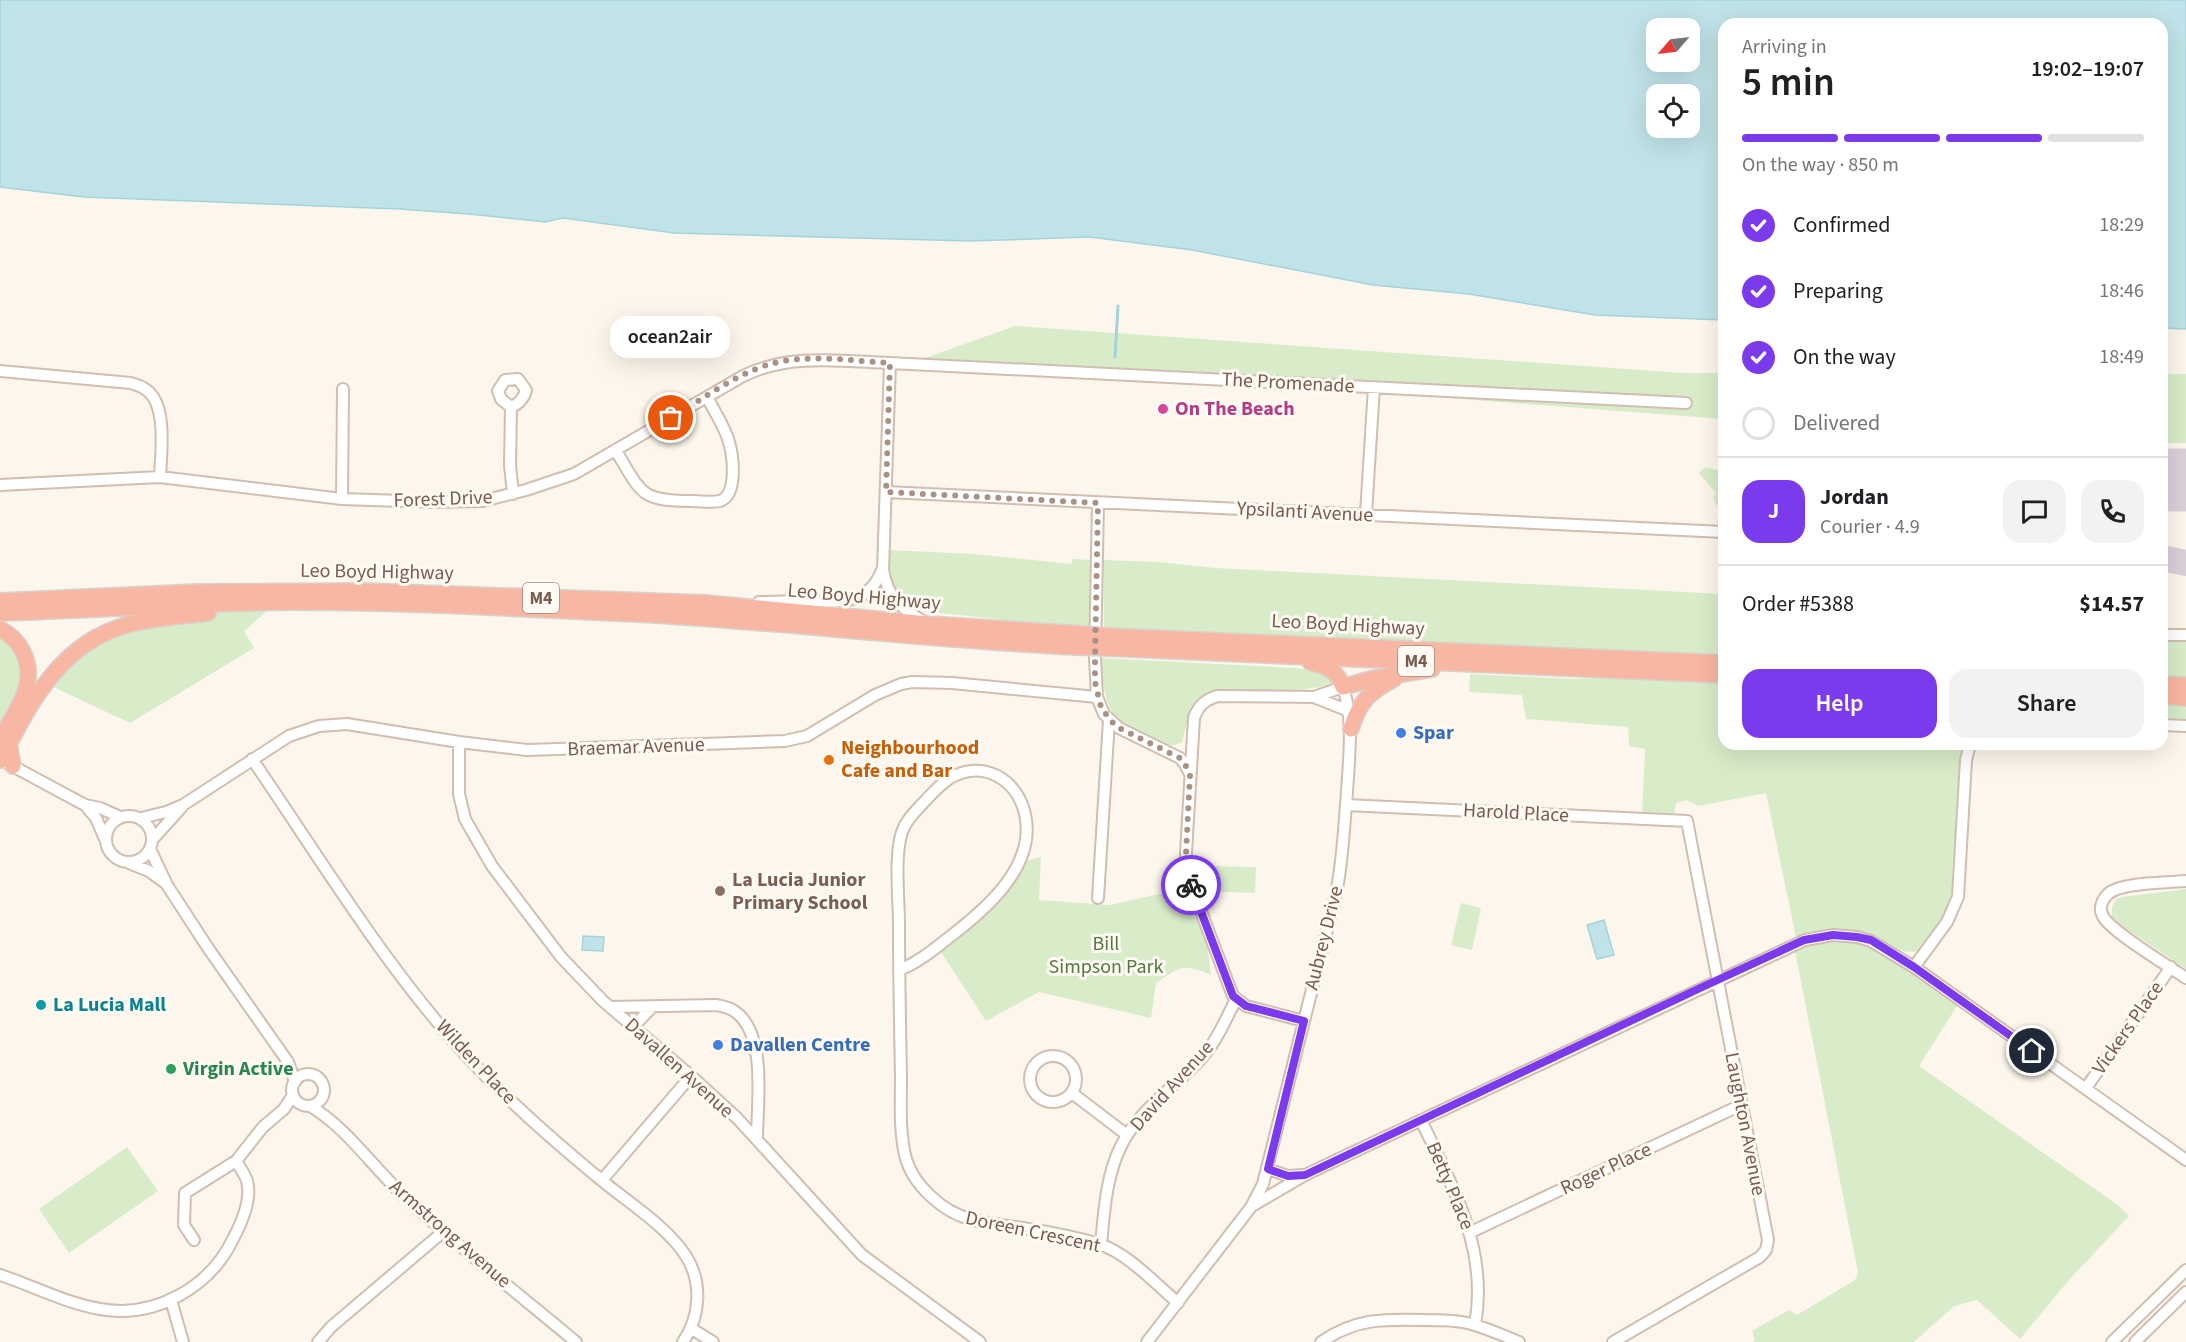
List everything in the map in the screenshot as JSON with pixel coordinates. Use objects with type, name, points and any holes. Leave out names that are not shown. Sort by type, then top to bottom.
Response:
[{"type":"highway","name":"Leo Boyd Highway","points":[[0,601],[270,590],[706,603],[1080,641]]},
{"type":"highway","name":"Leo Boyd Highway","points":[[0,613],[252,603],[367,604],[618,613],[806,626],[984,642],[1080,641],[1718,663]]},
{"type":"highway","points":[[3,740],[49,676],[69,656],[90,640],[131,624],[222,611],[252,603]]},
{"type":"highway","points":[[0,629],[10,635],[22,649],[29,668],[27,688],[3,740],[5,762]]},
{"type":"highway","name":"Leo Boyd Highway","points":[[1108,642],[1292,657],[1718,675]]},
{"type":"highway","points":[[1292,657],[1332,669],[1339,677],[1343,687],[1420,670],[1492,664]]},
{"type":"highway","points":[[1351,729],[1356,711],[1372,692],[1394,679],[1420,670]]},
{"type":"highway","points":[[2168,684],[2186,685]]},
{"type":"highway","points":[[2168,696],[2186,698]]},
{"type":"street","name":"Forest Drive","points":[[0,485],[160,477],[342,499],[483,501],[561,479],[616,451],[753,370],[782,362],[812,360],[890,363]]},
{"type":"street","name":"The Promenade","points":[[890,363],[1686,403]]},
{"type":"street","points":[[890,363],[882,570],[893,598],[928,624]]},
{"type":"street","points":[[0,371],[132,383],[145,388],[154,396],[160,415],[160,477]]},
{"type":"street","points":[[1366,514],[1374,387]]},
{"type":"street","points":[[342,499],[343,389]]},
{"type":"street","points":[[616,451],[637,485],[653,498],[665,501],[720,501],[731,489],[732,458],[729,440],[707,397]]},
{"type":"street","points":[[511,407],[510,465],[513,494]]},
{"type":"street","name":"Ypsilanti Avenue","points":[[886,492],[1718,532]]},
{"type":"street","points":[[1098,503],[1095,658],[1097,697],[1110,720],[1126,733],[1169,752],[1183,761],[1190,775]]},
{"type":"street","points":[[706,603],[842,601],[857,598],[870,591],[882,570]]},
{"type":"street","points":[[2168,635],[2186,635]]},
{"type":"street","name":"Braemar Avenue","points":[[141,818],[183,805],[297,732],[319,726],[347,724],[459,742],[527,750],[785,741],[813,733],[888,688],[912,682],[952,683],[1097,697]]},
{"type":"street","points":[[1304,1021],[1246,1006],[1236,999],[1221,968],[1187,868],[1194,718],[1199,707],[1208,699],[1216,696],[1314,697],[1343,687]]},
{"type":"street","name":"Aubrey Drive","points":[[1251,1207],[1268,1169],[1339,877],[1351,729],[1343,687]]},
{"type":"street","points":[[1314,697],[1349,711]]},
{"type":"street","points":[[1098,898],[1110,720]]},
{"type":"street","points":[[2168,725],[2186,726]]},
{"type":"street","points":[[1169,752],[1185,745],[1193,736]]},
{"type":"street","name":"Davallen Avenue","points":[[459,742],[461,806],[471,832],[492,866],[534,923],[587,986],[691,1076],[757,1139],[834,1227],[862,1255],[980,1342]]},
{"type":"street","points":[[1914,967],[1947,922],[1958,897],[1968,750]]},
{"type":"street","name":"Wilden Place","points":[[252,759],[404,982],[441,1028],[511,1100],[664,1231],[686,1257],[693,1271],[698,1296],[696,1317],[692,1329],[683,1342]]},
{"type":"street","points":[[5,762],[86,804],[120,817],[141,818],[148,825],[151,844],[167,885],[288,1062],[301,1101]]},
{"type":"street","name":"Doreen Crescent","points":[[899,970],[919,961],[967,924],[991,903],[1013,874],[1024,843],[1025,816],[1016,792],[1002,777],[984,770],[952,777],[938,787],[906,824],[899,849],[899,970],[902,1126],[906,1158],[918,1182],[939,1204],[961,1218],[974,1222],[1030,1229],[1101,1245],[1132,1264],[1178,1303]]},
{"type":"street","points":[[86,804],[96,818],[110,852],[115,858],[149,871],[167,885]]},
{"type":"street","name":"Braemar Avenue","points":[[151,844],[183,805]]},
{"type":"street","name":"Harold Place","points":[[1346,805],[1687,821]]},
{"type":"street","points":[[105,839],[109,826],[120,817]]},
{"type":"street","name":"Laughton Avenue","points":[[1613,1342],[1760,1257],[1766,1250],[1768,1240],[1687,821]]},
{"type":"street","points":[[128,863],[145,856],[151,844]]},
{"type":"street","name":"Vickers Place","points":[[2186,881],[2116,889],[2108,894],[2101,904],[2101,911],[2108,922],[2186,978]]},
{"type":"street","points":[[1147,1342],[1251,1207],[1305,1175],[1804,940],[1833,935],[1871,940],[1914,967],[2186,1160]]},
{"type":"street","name":"Vickers Place","points":[[2086,1088],[2171,967]]},
{"type":"street","name":"David Avenue","points":[[1101,1245],[1109,1179],[1120,1147],[1146,1110],[1201,1058],[1218,1034],[1236,999]]},
{"type":"street","points":[[611,1007],[716,1005],[731,1009],[744,1020],[753,1035],[757,1059],[757,1139]]},
{"type":"street","points":[[633,1027],[653,1006]]},
{"type":"street","points":[[1050,1056],[1059,1056],[1067,1060],[1076,1076],[1076,1085],[1072,1093],[1065,1100],[1056,1102],[1047,1102],[1039,1098],[1030,1082],[1030,1073],[1034,1065],[1050,1056]]},
{"type":"street","points":[[194,1240],[184,1225],[185,1193],[236,1161],[263,1127],[284,1109],[301,1101],[318,1102],[323,1095],[321,1081],[288,1062]]},
{"type":"street","points":[[295,1082],[306,1074]]},
{"type":"street","points":[[602,1180],[691,1076]]},
{"type":"street","points":[[1072,1093],[1127,1135]]},
{"type":"street","name":"Armstrong Avenue","points":[[323,1095],[331,1119]]},
{"type":"street","name":"Armstrong Avenue","points":[[301,1101],[331,1119],[390,1183],[576,1342]]},
{"type":"street","name":"Roger Place","points":[[1471,1232],[1741,1105]]},
{"type":"street","name":"Betty Place","points":[[1421,1120],[1471,1232],[1478,1290],[1475,1325]]},
{"type":"street","points":[[0,1275],[63,1299],[103,1310],[129,1311],[171,1300],[190,1290],[212,1272],[234,1237],[245,1209],[248,1191],[246,1178],[236,1161]]},
{"type":"street","points":[[1268,1169],[1288,1176],[1305,1175]]},
{"type":"street","points":[[318,1342],[331,1327],[444,1231]]},
{"type":"street","points":[[2112,1342],[2186,1270]]},
{"type":"street","points":[[2135,1342],[2186,1292]]},
{"type":"street","points":[[171,1300],[183,1342]]},
{"type":"street","points":[[1321,1342],[1342,1330],[1372,1320],[1445,1320],[1475,1325],[1519,1342]]},
{"type":"street","points":[[692,1329],[713,1342]]},
{"type":"green space","points":[[1015,326],[1684,373],[1718,373],[1718,419],[925,358]]},
{"type":"green space","points":[[2168,374],[2186,374],[2186,443],[2168,443]]},
{"type":"green space","points":[[1705,467],[1718,470],[1718,505],[1713,498],[1716,493],[1699,473]]},
{"type":"green space","points":[[890,550],[973,554],[1072,564],[1072,559],[1092,560],[1091,627],[919,611],[910,607],[897,594],[891,578]]},
{"type":"green space","points":[[1103,560],[1158,562],[1215,568],[1718,594],[1718,656],[1104,628]]},
{"type":"green space","points":[[269,609],[244,631],[254,648],[130,723],[45,683],[98,634],[160,616]]},
{"type":"green space","points":[[0,631],[29,672],[0,734]]},
{"type":"green space","points":[[2168,641],[2186,642],[2186,677],[2168,676]]},
{"type":"green space","points":[[1100,658],[1295,668],[1324,672],[1336,685],[1291,691],[1212,691],[1199,698],[1191,707],[1182,742],[1170,745],[1129,728],[1116,717],[1107,702]]},
{"type":"green space","points":[[1470,674],[1574,679],[1641,676],[1718,680],[1718,750],[1963,750],[1956,884],[1952,903],[1922,949],[1914,952],[1900,950],[1861,932],[1829,932],[1796,937],[1766,793],[1698,806],[1687,800],[1676,803],[1674,814],[1642,814],[1645,749],[1629,746],[1628,727],[1526,719],[1522,695],[1469,692]]},
{"type":"green space","points":[[2168,702],[2186,704],[2186,721],[2168,720]]},
{"type":"green space","name":"Bill Simpson Park","points":[[1041,857],[1039,900],[1110,905],[1182,891],[1207,942],[1211,975],[1182,968],[1156,983],[1151,1018],[1039,992],[986,1021],[937,946],[984,908],[1025,861]]},
{"type":"green space","points":[[1206,866],[1256,867],[1255,893],[1205,891]]},
{"type":"green space","points":[[2186,889],[2186,969],[2112,919],[2112,907],[2116,899],[2122,897]]},
{"type":"green space","points":[[1461,903],[1481,908],[1472,950],[1451,945]]},
{"type":"green space","points":[[1826,940],[1869,946],[1924,981],[1957,1006],[1919,1066],[2118,1205],[2129,1216],[2069,1280],[2020,1339],[1977,1300],[1954,1306],[1914,1342],[1752,1342],[1755,1340],[1752,1331],[1789,1310],[1797,1315],[1855,1280],[1858,1272],[1795,951],[1809,944]]},
{"type":"green space","points":[[127,1147],[158,1191],[69,1253],[39,1209]]},
{"type":"water","points":[[0,0],[2186,0],[2186,329],[2168,328],[2168,18],[1718,18],[1718,320],[1595,315],[1469,294],[1373,285],[1192,250],[1090,237],[970,241],[674,233],[563,218],[545,222],[399,209],[84,197],[0,187]]},
{"type":"water","points":[[1604,920],[1614,955],[1597,959],[1587,925]]},
{"type":"water","points":[[583,936],[604,937],[603,951],[582,950]]},
{"type":"waterway","points":[[1115,357],[1118,306]]},
{"type":"taxiway","points":[[2168,559],[2186,563]]},
{"type":"runway","points":[[2168,480],[2186,480]]},
{"type":"way so far","points":[[671,418],[753,370],[768,365],[793,360],[890,363],[886,492],[1098,503],[1095,658],[1097,697],[1104,714],[1119,728],[1180,758],[1188,768],[1190,775],[1186,853],[1191,885]]},
{"type":"place","name":"On The Beach","points":[[1163,409]]},
{"type":"place","name":"ocean2air","points":[[671,418]]},
{"type":"place","name":"Spar","points":[[1401,733]]},
{"type":"place","name":"Neighbourhood Cafe and Bar","points":[[829,760]]},
{"type":"place","name":"La Lucia Junior Primary School","points":[[720,891]]},
{"type":"place","name":"La Lucia Mall","points":[[41,1005]]},
{"type":"place","name":"Davallen Centre","points":[[718,1045]]},
{"type":"place","name":"Virgin Active","points":[[171,1069]]},
{"type":"route","points":[[1191,885],[1233,996],[1246,1006],[1304,1021],[1268,1169],[1288,1176],[1305,1175],[1718,979],[1804,940],[1818,937],[1833,935],[1871,940],[1914,967],[2032,1051]]}]
